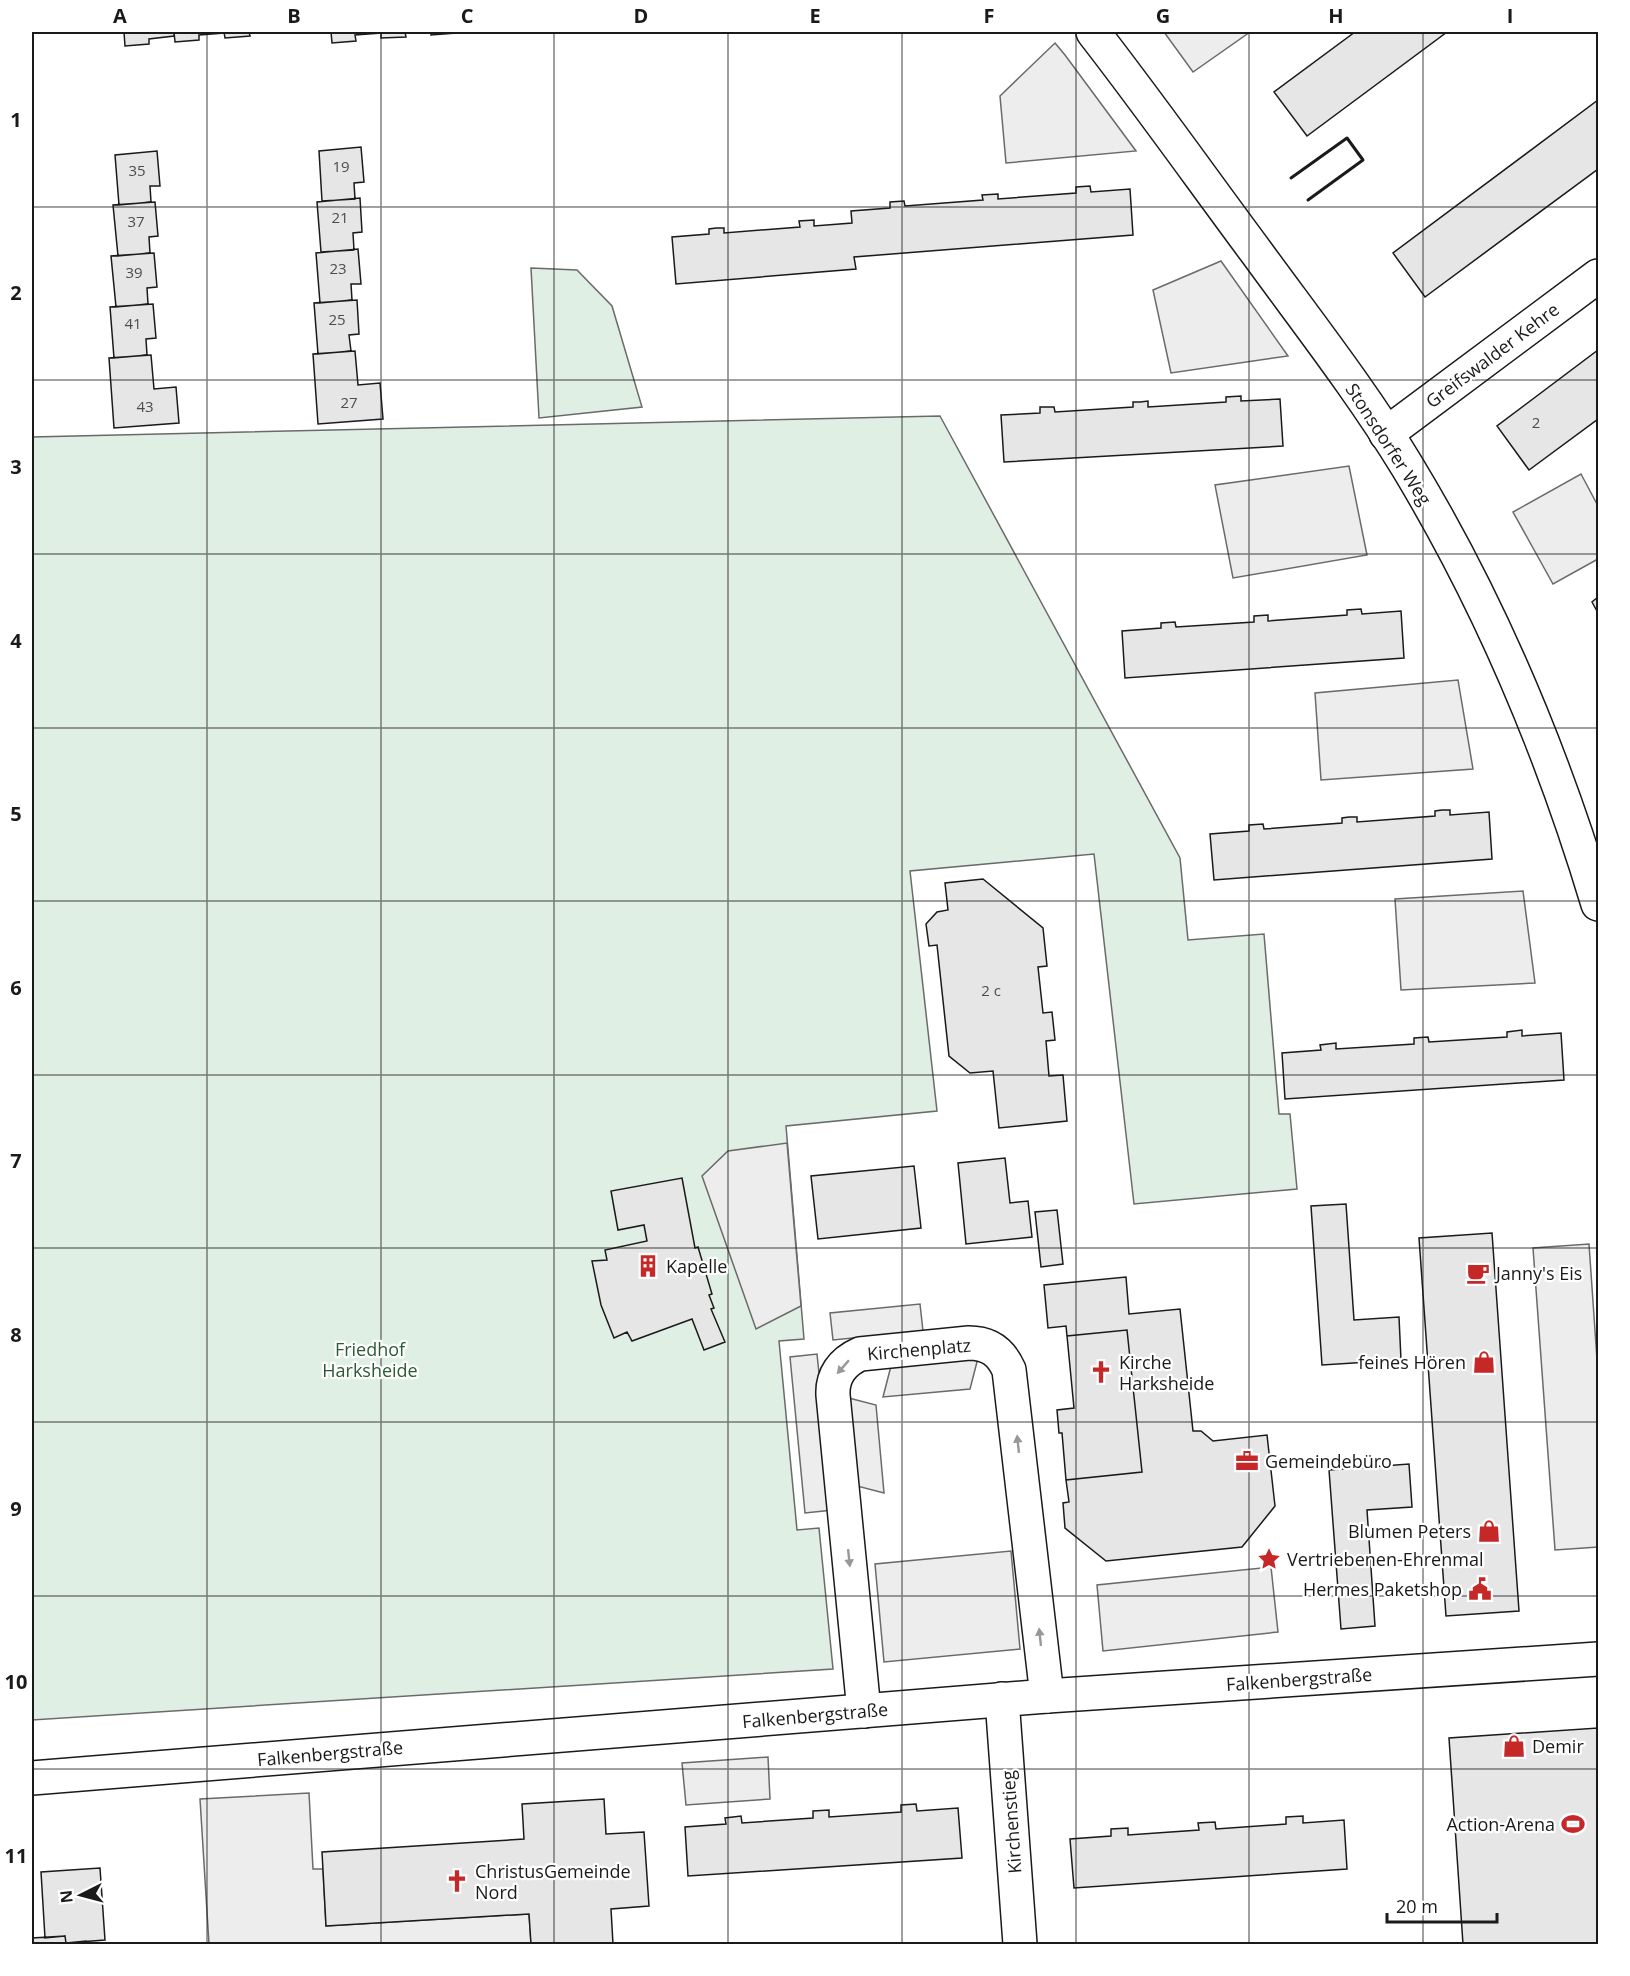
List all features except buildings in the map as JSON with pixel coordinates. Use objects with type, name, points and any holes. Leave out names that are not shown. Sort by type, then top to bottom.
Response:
[{"type":"street","name":"Stonsdorfer Weg","points":[[1093,32],[1318,336],[1386,434],[1429,505],[1471,580],[1507,657],[1552,766],[1599,904]]},
{"type":"street","name":"Greifswalder Kehre","points":[[1386,434],[1599,276]]},
{"type":"street","name":"Kirchenplatz","points":[[864,1711],[833,1395],[834,1380],[846,1362],[860,1354],[969,1343],[991,1347],[1003,1357],[1010,1370],[1047,1696]]},
{"type":"street","name":"Falkenbergstraße","points":[[32,1778],[1002,1699],[1599,1659]]},
{"type":"street","name":"Kirchenstieg","points":[[1002,1699],[1020,1944]]},
{"type":"green space","points":[[531,268],[577,270],[612,306],[642,407],[539,418]]},
{"type":"green space","name":"Friedhof Harksheide","points":[[940,416],[1180,858],[1188,940],[1264,934],[1279,1114],[1290,1114],[1297,1189],[1134,1204],[1094,854],[910,871],[937,1111],[786,1126],[804,1339],[779,1341],[797,1530],[819,1528],[833,1669],[32,1720],[32,437]]},
{"type":"shaded area","points":[[1164,32],[1250,32],[1193,72]]},
{"type":"shaded area","points":[[1055,43],[1136,151],[1006,163],[1000,96]]},
{"type":"shaded area","points":[[1221,261],[1288,356],[1171,373],[1153,290]]},
{"type":"shaded area","points":[[1349,466],[1367,555],[1233,578],[1215,485]]},
{"type":"shaded area","points":[[1581,474],[1598,506],[1598,559],[1553,584],[1513,512]]},
{"type":"shaded area","points":[[1458,680],[1473,769],[1321,780],[1315,693]]},
{"type":"shaded area","points":[[1523,891],[1535,983],[1401,990],[1395,899]]},
{"type":"shaded area","points":[[787,1143],[801,1306],[756,1329],[702,1176],[728,1151]]},
{"type":"shaded area","points":[[1589,1244],[1598,1374],[1598,1547],[1555,1550],[1533,1248]]},
{"type":"shaded area","points":[[920,1304],[923,1331],[833,1340],[830,1313]]},
{"type":"shaded area","points":[[817,1354],[833,1510],[805,1513],[790,1357]]},
{"type":"shaded area","points":[[978,1358],[970,1389],[883,1397],[891,1366]]},
{"type":"shaded area","points":[[845,1397],[876,1405],[884,1493],[853,1485]]},
{"type":"shaded area","points":[[1011,1551],[1020,1649],[884,1662],[875,1564]]},
{"type":"shaded area","points":[[1271,1567],[1278,1632],[1103,1651],[1097,1585]]},
{"type":"shaded area","points":[[768,1757],[770,1799],[686,1805],[682,1763]]},
{"type":"shaded area","points":[[309,1793],[313,1869],[323,1869],[326,1926],[529,1914],[531,1944],[209,1944],[200,1799]]},
{"type":"wall","points":[[1291,178],[1347,138],[1363,160],[1308,200]]},
{"type":"place","name":"Kapelle","points":[[648,1266]]},
{"type":"place","name":"Janny's Eis","points":[[1478,1273]]},
{"type":"place","name":"feines Hören","points":[[1484,1362]]},
{"type":"place","name":"Kirche Harksheide","points":[[1101,1372]]},
{"type":"place","name":"Gemeindebüro","points":[[1247,1461]]},
{"type":"place","name":"Blumen Peters","points":[[1489,1531]]},
{"type":"place","name":"Vertriebenen-Ehrenmal","points":[[1269,1559]]},
{"type":"place","name":"Hermes Paketshop","points":[[1480,1589]]},
{"type":"place","name":"Demir","points":[[1514,1746]]},
{"type":"place","name":"Action-Arena","points":[[1573,1824]]},
{"type":"place","name":"ChristusGemeinde Nord","points":[[457,1881]]}]
